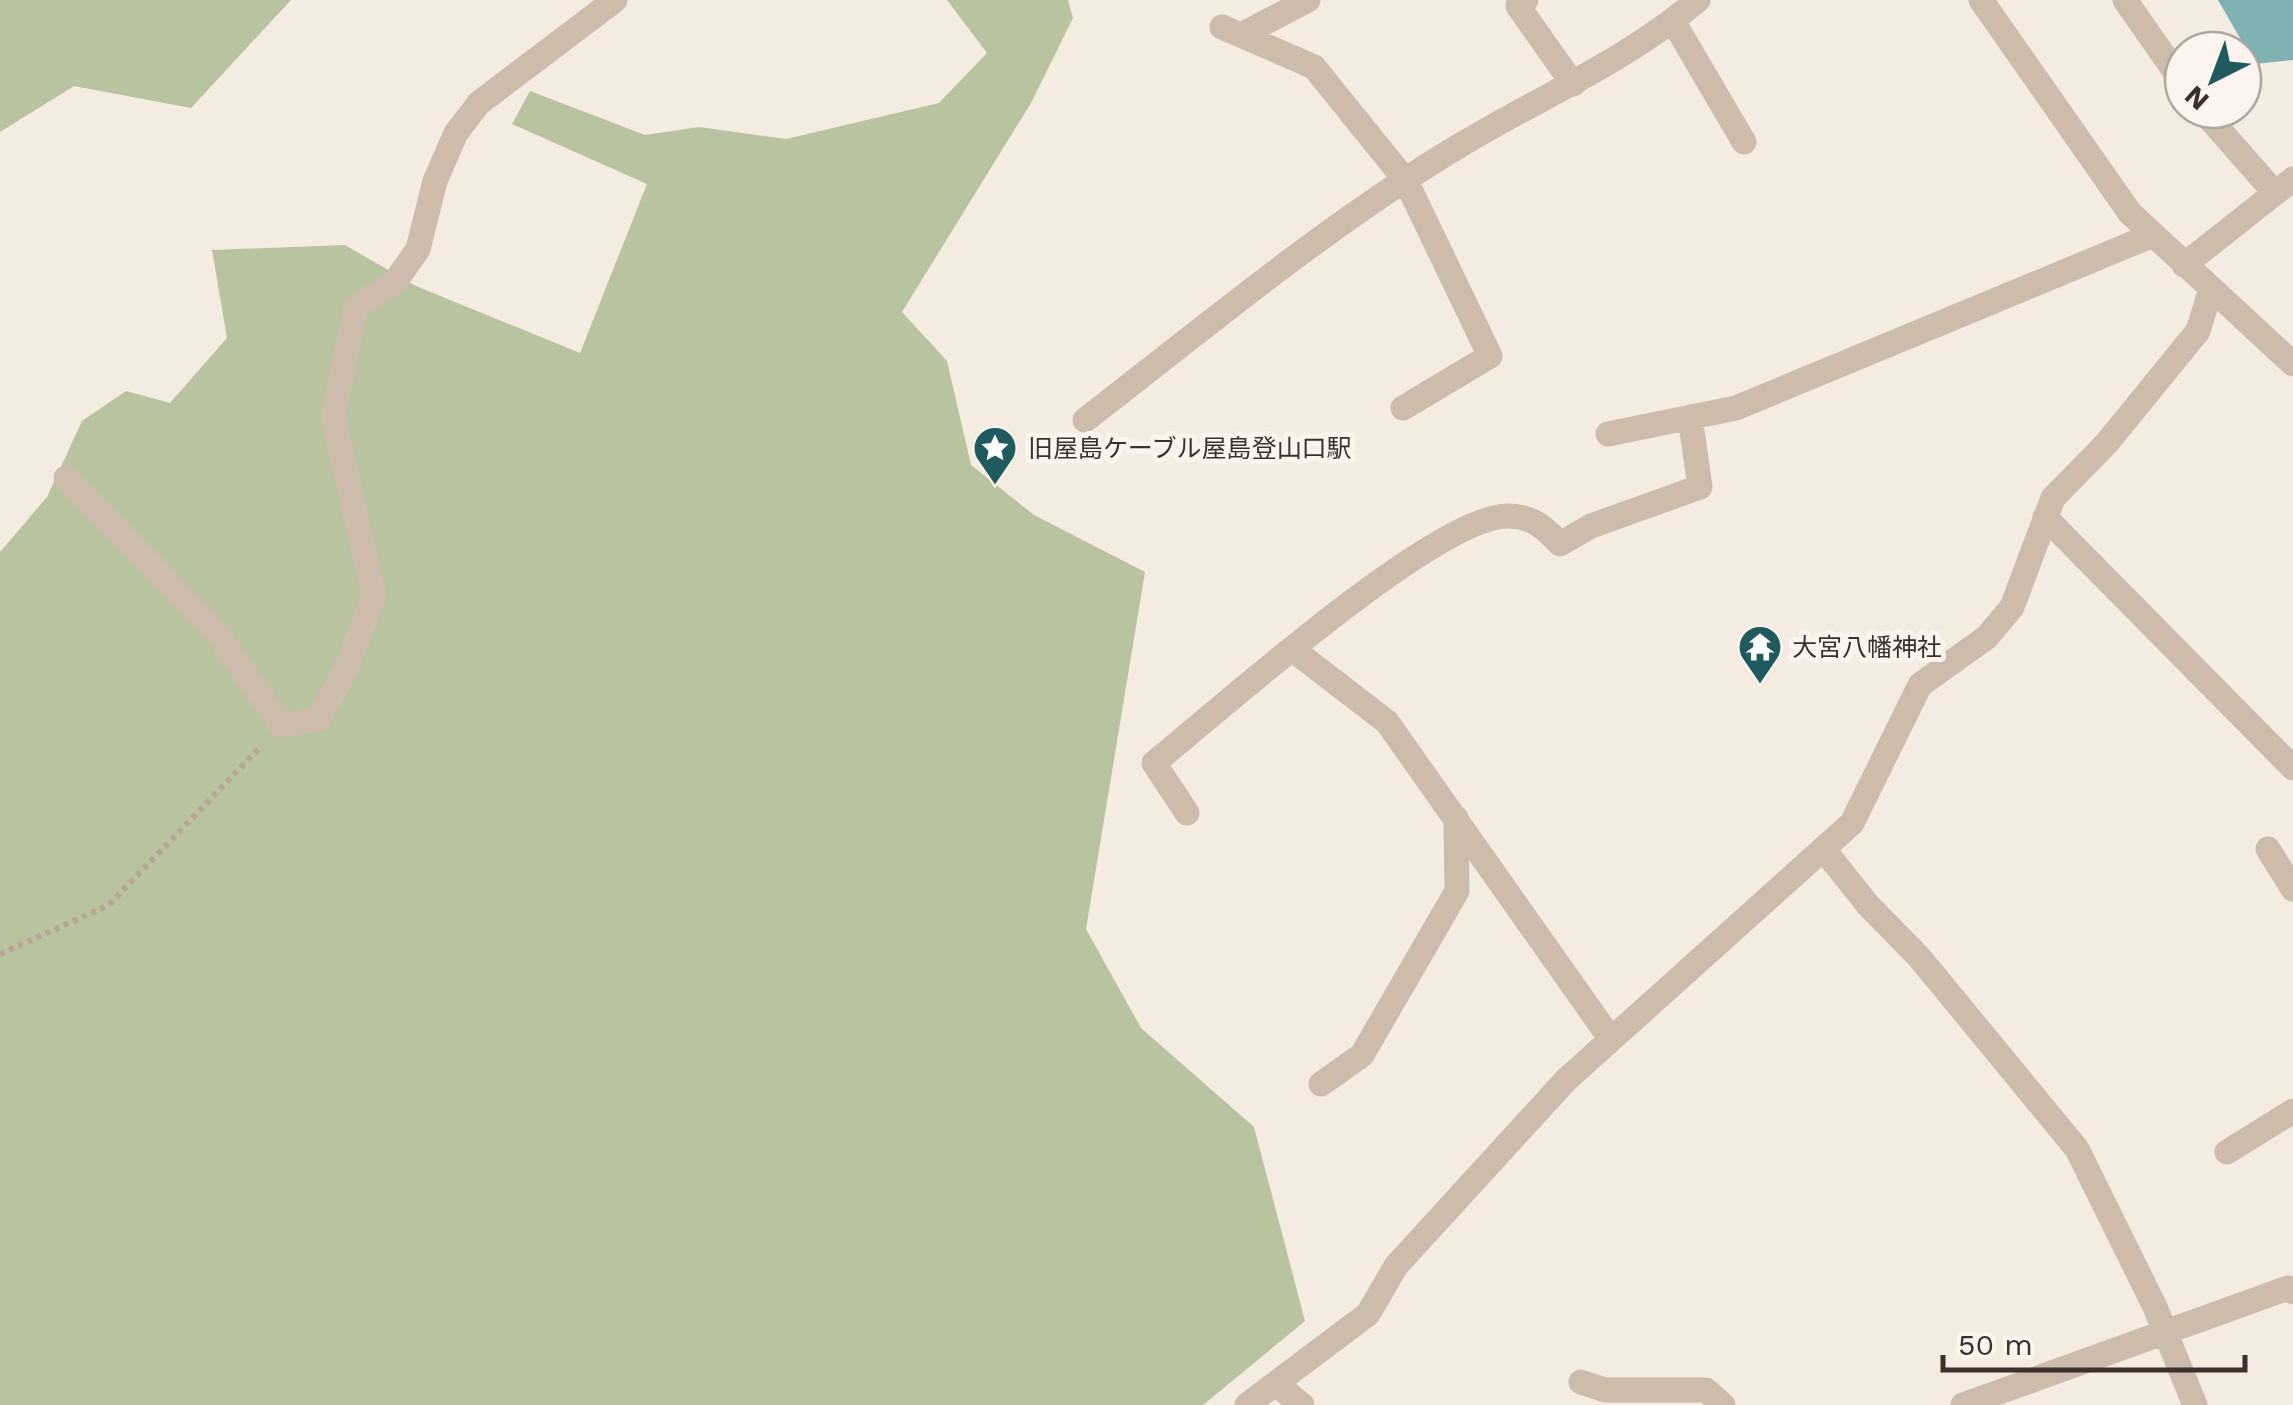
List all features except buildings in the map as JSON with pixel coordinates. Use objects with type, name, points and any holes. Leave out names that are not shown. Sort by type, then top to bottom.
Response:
[{"type":"street","points":[[66,478],[214,628],[281,726],[319,719],[345,671],[374,596],[333,416],[356,307],[395,282],[418,249],[435,182],[456,134],[479,103],[615,0]]},
{"type":"street","points":[[1308,0],[1232,31],[1314,67],[1406,181],[1490,356],[1403,408]]},
{"type":"street","points":[[1526,0],[1518,6],[1574,84]]},
{"type":"street","points":[[1085,420],[1296,258],[1406,181],[1458,146],[1653,38],[1698,0]]},
{"type":"street","points":[[1981,0],[2130,214],[2293,364]]},
{"type":"street","points":[[2125,0],[2163,54]]},
{"type":"street","points":[[1673,21],[1744,142]]},
{"type":"street","points":[[2184,265],[2284,186],[2224,130]]},
{"type":"street","points":[[1608,434],[1736,408],[2153,236]]},
{"type":"street","points":[[1247,1405],[1368,1314],[1396,1266],[1610,1038],[1852,824],[1920,685],[1987,636],[2012,607],[2053,498],[2106,444],[2198,330],[2211,289]]},
{"type":"street","points":[[1186,813],[1154,763],[1292,649],[1444,537],[1476,522],[1507,515],[1540,522],[1560,544],[1590,526],[1700,487],[1690,417]]},
{"type":"street","points":[[2045,518],[2293,768]]},
{"type":"street","points":[[1292,649],[1387,722],[1610,1038]]},
{"type":"street","points":[[1321,1084],[1362,1055],[1457,891],[1456,818]]},
{"type":"street","points":[[2268,850],[2293,889]]},
{"type":"street","points":[[1825,851],[1868,906],[1931,970],[2077,1149],[2166,1332],[2195,1405]]},
{"type":"street","points":[[2227,1152],[2293,1111]]},
{"type":"street","points":[[1962,1405],[2288,1288],[2293,1292]]},
{"type":"street","points":[[1581,1382],[1605,1390],[1706,1390],[1722,1405]]},
{"type":"street","points":[[1276,1384],[1302,1405]]},
{"type":"path","points":[[0,954],[109,904],[281,726]]},
{"type":"green space","points":[[0,0],[291,0],[191,108],[74,86],[0,132]]},
{"type":"green space","points":[[947,0],[1068,0],[1073,18],[1031,103],[902,312],[947,361],[971,465],[1034,515],[1145,572],[1086,929],[1141,1028],[1254,1127],[1305,1321],[1203,1405],[0,1405],[0,552],[47,497],[82,421],[126,391],[170,403],[227,338],[212,250],[345,245],[416,286],[580,353],[647,184],[512,124],[530,91],[645,135],[699,127],[786,139],[939,103],[987,53]]},
{"type":"water","points":[[2218,0],[2293,0],[2293,60],[2263,63],[2263,30],[2235,30]]},
{"type":"place","name":"旧屋島ケーブル屋島登山口駅","points":[[995,486]]},
{"type":"place","name":"大宮八幡神社","points":[[1760,685]]}]
